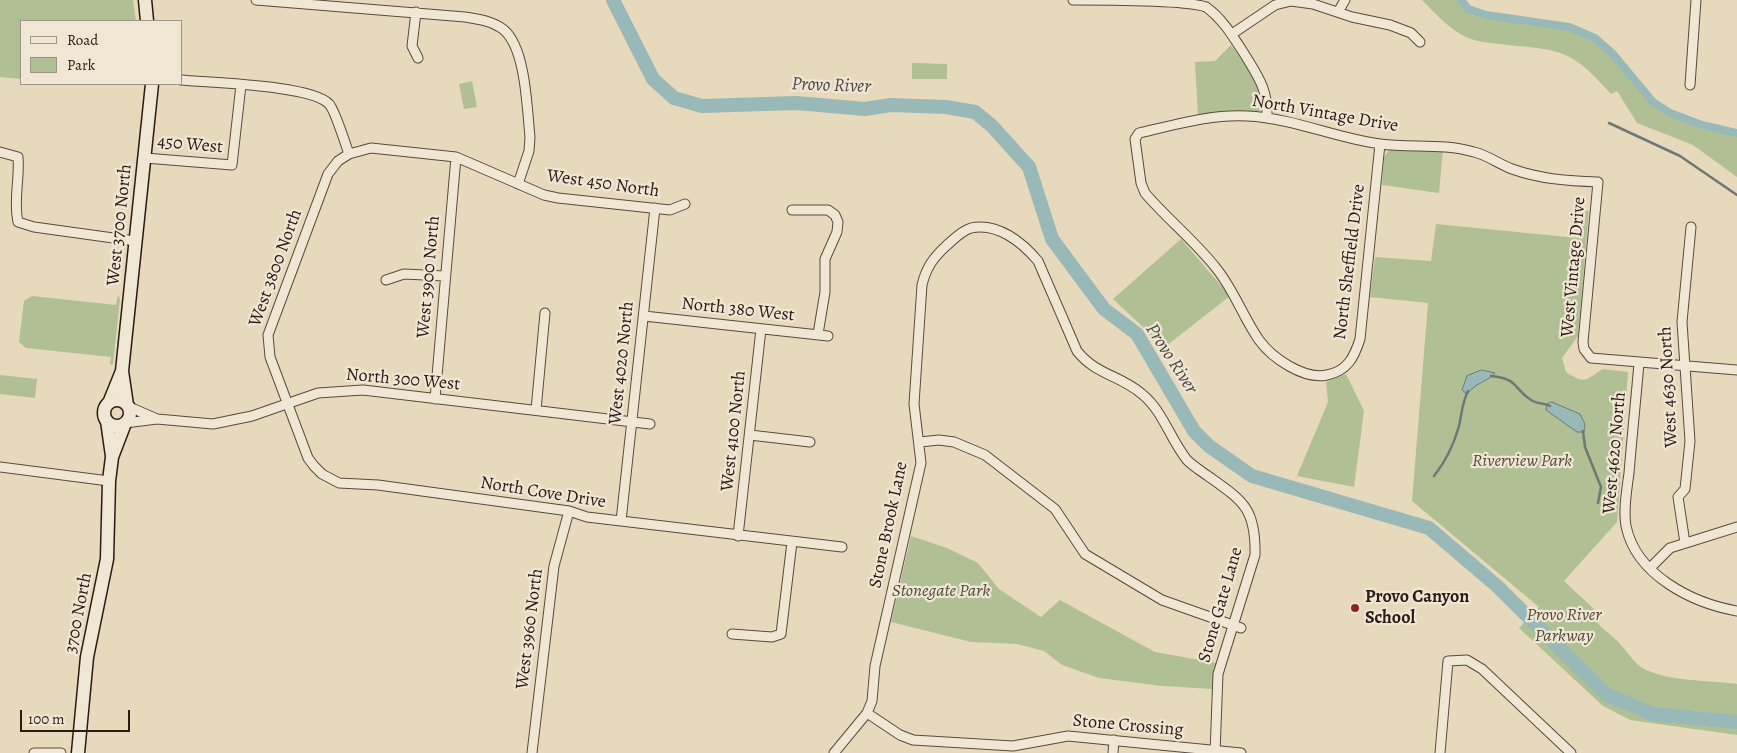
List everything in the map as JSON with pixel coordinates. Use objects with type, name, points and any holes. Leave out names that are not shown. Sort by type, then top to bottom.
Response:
[{"type":"main road","points":[[145,0],[147,20]]},
{"type":"main road","name":"West 3700 North","points":[[127,406],[122,371],[152,85]]},
{"type":"main road","name":"West 3700 North","points":[[109,403],[122,371]]},
{"type":"main road","points":[[109,480],[112,457],[130,415],[127,406],[118,400],[109,403],[104,412],[112,457]]},
{"type":"main road","points":[[107,421],[115,426],[125,423]]},
{"type":"main road","name":"3700 North","points":[[78,753],[87,657],[107,560],[109,480]]},
{"type":"street","points":[[256,0],[416,12],[482,20],[504,30],[515,44],[519,56],[530,137],[529,151],[518,184]]},
{"type":"street","points":[[1073,0],[1195,2],[1214,14],[1232,34],[1265,90],[1268,99],[1267,118]]},
{"type":"street","points":[[1338,12],[1345,0]]},
{"type":"street","points":[[1690,85],[1695,0]]},
{"type":"street","points":[[1232,34],[1275,5],[1291,1],[1313,4],[1411,33],[1420,42]]},
{"type":"street","points":[[416,12],[412,46],[418,58]]},
{"type":"street","points":[[182,80],[293,90],[322,98],[330,105],[349,154]]},
{"type":"street","name":"450 West","points":[[145,158],[232,165],[241,85]]},
{"type":"street","name":"North Vintage Drive","points":[[1135,139],[1139,133],[1193,120],[1226,116],[1267,118],[1380,144],[1429,144],[1475,152],[1512,169],[1539,177],[1598,182]]},
{"type":"street","name":"North Sheffield Drive","points":[[1135,139],[1141,183],[1145,193],[1215,266],[1227,282],[1259,341],[1301,374],[1318,377],[1334,374],[1347,366],[1355,354],[1360,339],[1380,144]]},
{"type":"street","name":"West 450 North","points":[[349,154],[371,148],[456,157],[518,184],[558,198],[674,210],[685,204]]},
{"type":"street","points":[[0,152],[18,157],[19,170],[15,208],[18,222],[34,227],[136,241]]},
{"type":"street","name":"West 3800 North","points":[[287,402],[268,345],[269,327],[328,174],[338,161],[349,154]]},
{"type":"street","name":"West 3900 North","points":[[435,399],[456,157]]},
{"type":"street","name":"West Vintage Drive","points":[[1598,182],[1583,342],[1586,354],[1591,358],[1639,363]]},
{"type":"street","name":"West 4020 North","points":[[621,521],[655,208]]},
{"type":"street","points":[[792,210],[828,210],[835,215],[838,222],[837,232],[825,259],[825,292],[818,334]]},
{"type":"street","name":"West 4630 North","points":[[1685,543],[1678,497],[1685,489],[1690,441],[1682,322],[1691,227]]},
{"type":"street","name":"Stone Gate Lane","points":[[959,234],[970,228],[994,228],[1028,248],[1038,260],[1077,351],[1084,361],[1094,369],[1119,379],[1145,396],[1159,413],[1175,444],[1189,462],[1242,501],[1251,517],[1256,537],[1255,555],[1236,627],[1218,674],[1215,752]]},
{"type":"street","name":"Stone Brook Lane","points":[[867,713],[872,702],[875,666],[921,463],[920,442],[914,419],[914,404],[922,285],[925,272],[933,258],[959,234]]},
{"type":"street","points":[[386,280],[404,274],[445,276]]},
{"type":"street","points":[[536,410],[545,313]]},
{"type":"street","name":"North 380 West","points":[[644,316],[828,336]]},
{"type":"street","name":"West 4100 North","points":[[738,536],[761,329]]},
{"type":"street","points":[[1639,363],[1737,370]]},
{"type":"street","name":"West 4620 North","points":[[1639,363],[1625,516],[1631,542],[1640,556],[1670,586],[1709,605],[1737,611]]},
{"type":"street","name":"North 300 West","points":[[125,423],[157,419],[213,424],[252,416],[287,402],[318,393],[363,390],[650,424]]},
{"type":"street","name":"North Cove Drive","points":[[287,402],[308,458],[322,474],[339,483],[378,485],[569,511],[587,517],[842,547]]},
{"type":"street","name":"North 300 West","points":[[127,406],[157,419]]},
{"type":"street","points":[[750,435],[810,442]]},
{"type":"street","points":[[920,442],[939,440],[954,442],[985,455],[1055,509],[1085,554],[1162,600],[1236,627]]},
{"type":"street","points":[[0,467],[109,480]]},
{"type":"street","name":"West 3960 North","points":[[532,753],[554,566],[569,511]]},
{"type":"street","points":[[1651,567],[1670,548],[1737,528]]},
{"type":"street","points":[[732,634],[772,637],[781,634],[792,542]]},
{"type":"street","points":[[1440,753],[1448,661],[1467,660],[1482,669],[1571,753]]},
{"type":"street","points":[[834,753],[867,713]]},
{"type":"street","name":"Stone Crossing","points":[[867,713],[900,735],[913,740],[1007,746],[1068,736],[1215,752],[1242,753]]},
{"type":"street","points":[[1113,753],[1114,740]]},
{"type":"street","points":[[34,753],[61,753]]},
{"type":"green space","points":[[0,0],[133,0],[136,20],[20,20],[20,79],[0,77]]},
{"type":"green space","points":[[1422,0],[1458,0],[1477,15],[1568,29],[1592,39],[1605,49],[1653,104],[1677,117],[1737,135],[1737,177],[1693,145],[1637,123],[1617,91],[1611,94],[1587,69],[1566,55],[1555,51],[1471,39],[1448,25]]},
{"type":"green space","points":[[1231,45],[1261,86],[1263,106],[1260,111],[1198,116],[1195,62],[1215,61]]},
{"type":"green space","points":[[912,63],[947,64],[947,79],[912,79]]},
{"type":"green space","points":[[472,81],[477,107],[464,109],[459,84]]},
{"type":"green space","points":[[1390,149],[1443,150],[1439,193],[1382,185],[1384,157]]},
{"type":"green space","name":"Riverview Park","points":[[1580,210],[1589,211],[1578,336],[1562,358],[1566,372],[1582,380],[1603,369],[1628,372],[1617,522],[1564,581],[1594,609],[1598,623],[1638,665],[1647,671],[1672,677],[1737,684],[1737,735],[1630,720],[1603,706],[1519,628],[1539,607],[1412,501],[1428,303],[1370,297],[1375,257],[1431,261],[1436,224],[1578,238]]},
{"type":"green space","points":[[1181,239],[1230,296],[1161,350],[1144,328],[1113,299]]},
{"type":"green space","points":[[118,295],[120,299],[113,364],[110,365],[111,357],[26,348],[19,342],[24,301],[32,296],[116,305]]},
{"type":"green space","points":[[1346,374],[1364,411],[1354,487],[1297,476],[1328,402],[1326,382]]},
{"type":"green space","points":[[0,375],[37,379],[35,398],[0,394]]},
{"type":"green space","name":"Stonegate Park","points":[[911,536],[947,548],[978,563],[999,589],[1041,617],[1060,600],[1155,652],[1216,663],[1212,689],[1162,686],[1099,678],[1062,665],[1044,651],[1017,644],[971,642],[891,622]]},
{"type":"water","points":[[1482,370],[1495,373],[1467,394],[1462,390],[1467,376]]},
{"type":"water","points":[[1552,402],[1580,414],[1585,424],[1584,432],[1577,432],[1546,410],[1547,404]]},
{"type":"waterway","name":"Provo River","points":[[613,0],[653,79],[674,98],[702,106],[796,103],[865,109],[891,105],[946,107],[975,112],[992,126],[1029,167],[1052,239],[1104,309],[1137,334],[1194,431],[1209,446],[1252,476],[1429,528],[1497,586],[1607,695],[1653,714],[1737,722]]},
{"type":"waterway","points":[[1461,0],[1468,9],[1486,15],[1569,27],[1595,38],[1613,54],[1653,102],[1670,113],[1702,125],[1737,133]]},
{"type":"waterway","points":[[1609,123],[1680,156],[1737,195]]},
{"type":"waterway","points":[[1491,376],[1507,379],[1531,400],[1550,406]]},
{"type":"waterway","points":[[1434,476],[1446,458],[1455,439],[1468,391]]},
{"type":"waterway","points":[[1583,431],[1585,447],[1601,487],[1598,503]]},
{"type":"place","name":"Provo Canyon School","points":[[1355,608]]},
{"type":"park label","name":"Provo River Parkway","points":[[1564,626]]}]
